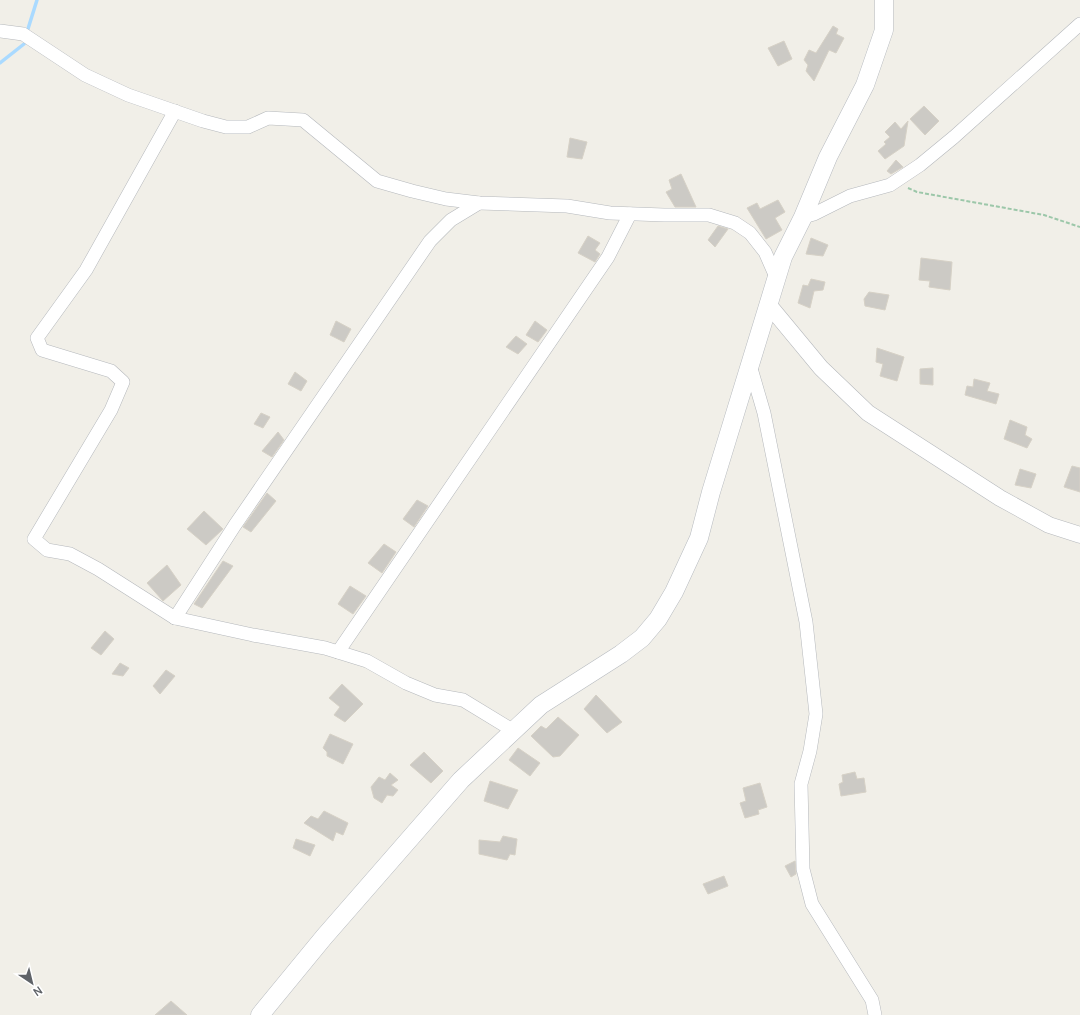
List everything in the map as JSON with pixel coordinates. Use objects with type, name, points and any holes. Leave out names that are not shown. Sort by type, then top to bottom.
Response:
[{"type":"main road","points":[[260,1015],[324,937],[461,780],[541,705],[621,654],[642,638],[658,619],[674,592],[699,538],[711,492],[783,257],[803,217],[828,157],[865,85],[884,30],[884,0]]},
{"type":"street","points":[[803,217],[814,214],[850,196],[890,185],[920,165],[954,137],[1080,24]]},
{"type":"street","points":[[0,31],[23,34],[85,75],[128,95],[202,121],[226,127],[248,127],[268,118],[303,120],[377,181],[446,199],[480,203],[567,206],[630,214],[709,215],[735,223],[750,233],[762,248],[776,277]]},
{"type":"street","points":[[175,112],[86,270],[37,338],[42,350],[111,371],[123,382],[111,410],[34,539],[47,550],[70,554],[98,569],[175,618],[253,635],[325,648],[367,661],[406,684],[435,695],[463,700],[514,731]]},
{"type":"street","points":[[175,618],[240,519],[430,242],[451,220],[480,203]]},
{"type":"street","points":[[338,652],[608,257],[630,214]]},
{"type":"street","points":[[768,304],[821,368],[868,413],[1000,498],[1049,526],[1080,535]]},
{"type":"street","points":[[750,365],[764,413],[806,622],[816,714],[810,751],[801,784],[803,869],[812,904],[872,1000],[875,1015]]},
{"type":"path","points":[[894,182],[917,192],[1044,215],[1080,228]]},
{"type":"building","points":[[833,26],[838,29],[836,34],[844,38],[836,53],[829,50],[814,81],[806,71],[808,65],[804,60],[809,50],[816,53]]},
{"type":"building","points":[[784,41],[792,59],[778,66],[768,48]]},
{"type":"building","points":[[924,106],[939,121],[925,135],[910,119]]},
{"type":"building","points":[[908,121],[904,146],[885,159],[878,151],[886,144],[884,142],[890,137],[885,132],[895,122],[901,129]]},
{"type":"building","points":[[570,138],[587,142],[582,159],[567,157]]},
{"type":"building","points":[[896,160],[903,167],[891,174],[887,171]]},
{"type":"building","points":[[681,174],[696,207],[675,207],[666,192],[672,189],[669,180]]},
{"type":"building","points":[[778,200],[785,212],[775,218],[782,230],[766,239],[747,208],[757,203],[760,209]]},
{"type":"building","points":[[718,226],[728,229],[715,247],[708,240]]},
{"type":"building","points":[[588,236],[600,243],[595,250],[600,254],[595,262],[578,253]]},
{"type":"building","points":[[811,238],[828,245],[823,256],[806,254]]},
{"type":"building","points":[[921,258],[952,262],[950,290],[929,287],[930,281],[919,280]]},
{"type":"building","points":[[811,279],[825,282],[823,290],[814,291],[810,308],[798,303],[803,285],[808,286]]},
{"type":"building","points":[[869,292],[889,295],[885,310],[865,306],[864,299]]},
{"type":"building","points":[[336,321],[351,329],[344,342],[330,335]]},
{"type":"building","points":[[535,321],[547,330],[538,342],[526,335]]},
{"type":"building","points":[[516,336],[527,344],[518,354],[506,347]]},
{"type":"building","points":[[877,348],[904,357],[897,381],[880,376],[883,364],[876,362]]},
{"type":"building","points":[[933,368],[933,385],[920,384],[920,369]]},
{"type":"building","points":[[295,372],[307,381],[301,391],[288,384]]},
{"type":"building","points":[[974,379],[990,383],[987,391],[999,394],[996,404],[965,395],[967,386],[973,387]]},
{"type":"building","points":[[261,413],[270,417],[263,428],[254,424]]},
{"type":"building","points":[[1010,420],[1027,427],[1025,435],[1032,439],[1027,448],[1004,439]]},
{"type":"building","points":[[278,432],[284,440],[272,457],[262,451]]},
{"type":"building","points":[[1072,466],[1080,468],[1080,492],[1064,487]]},
{"type":"building","points":[[1020,469],[1036,474],[1031,488],[1015,485]]},
{"type":"building","points":[[267,493],[276,501],[251,532],[243,527]]},
{"type":"building","points":[[417,500],[428,506],[414,527],[403,519]]},
{"type":"building","points":[[204,511],[223,529],[206,545],[187,529]]},
{"type":"building","points":[[384,544],[396,552],[382,573],[368,563]]},
{"type":"building","points":[[223,561],[233,566],[202,608],[194,604]]},
{"type":"building","points":[[167,565],[181,585],[163,601],[147,583]]},
{"type":"building","points":[[350,586],[366,596],[353,614],[338,604]]},
{"type":"building","points":[[105,631],[114,639],[101,655],[91,648]]},
{"type":"building","points":[[120,663],[129,668],[123,676],[112,674]]},
{"type":"building","points":[[166,670],[175,676],[160,694],[153,686]]},
{"type":"building","points":[[342,684],[363,704],[345,722],[334,715],[340,707],[329,698]]},
{"type":"building","points":[[596,695],[622,722],[607,733],[584,709]]},
{"type":"building","points":[[558,717],[579,735],[560,756],[553,757],[531,736],[541,726],[546,729]]},
{"type":"building","points":[[330,734],[353,744],[343,764],[327,756],[327,752],[323,748]]},
{"type":"building","points":[[518,748],[540,763],[530,776],[509,760]]},
{"type":"building","points":[[424,752],[443,771],[431,783],[410,765]]},
{"type":"building","points":[[855,772],[857,779],[864,778],[866,792],[841,796],[839,784],[843,782],[842,775]]},
{"type":"building","points":[[390,773],[398,780],[391,785],[398,790],[393,796],[387,795],[382,803],[374,798],[371,787],[379,777],[385,780]]},
{"type":"building","points":[[490,781],[518,790],[508,809],[484,801]]},
{"type":"building","points":[[760,783],[767,807],[758,810],[759,814],[745,818],[740,803],[746,801],[743,788]]},
{"type":"building","points":[[324,811],[348,823],[343,835],[336,832],[333,841],[304,823],[311,816],[318,819]]},
{"type":"building","points":[[503,836],[517,839],[515,855],[510,854],[507,860],[479,854],[479,840],[500,842]]},
{"type":"building","points":[[296,839],[315,845],[310,856],[293,848]]},
{"type":"building","points":[[795,861],[796,874],[791,877],[785,866]]},
{"type":"building","points":[[724,876],[728,886],[708,894],[703,884]]},
{"type":"building","points":[[171,1001],[187,1015],[155,1015]]},
{"type":"waterway","points":[[27,32],[37,0]]},
{"type":"waterway","points":[[0,63],[24,44]]}]
